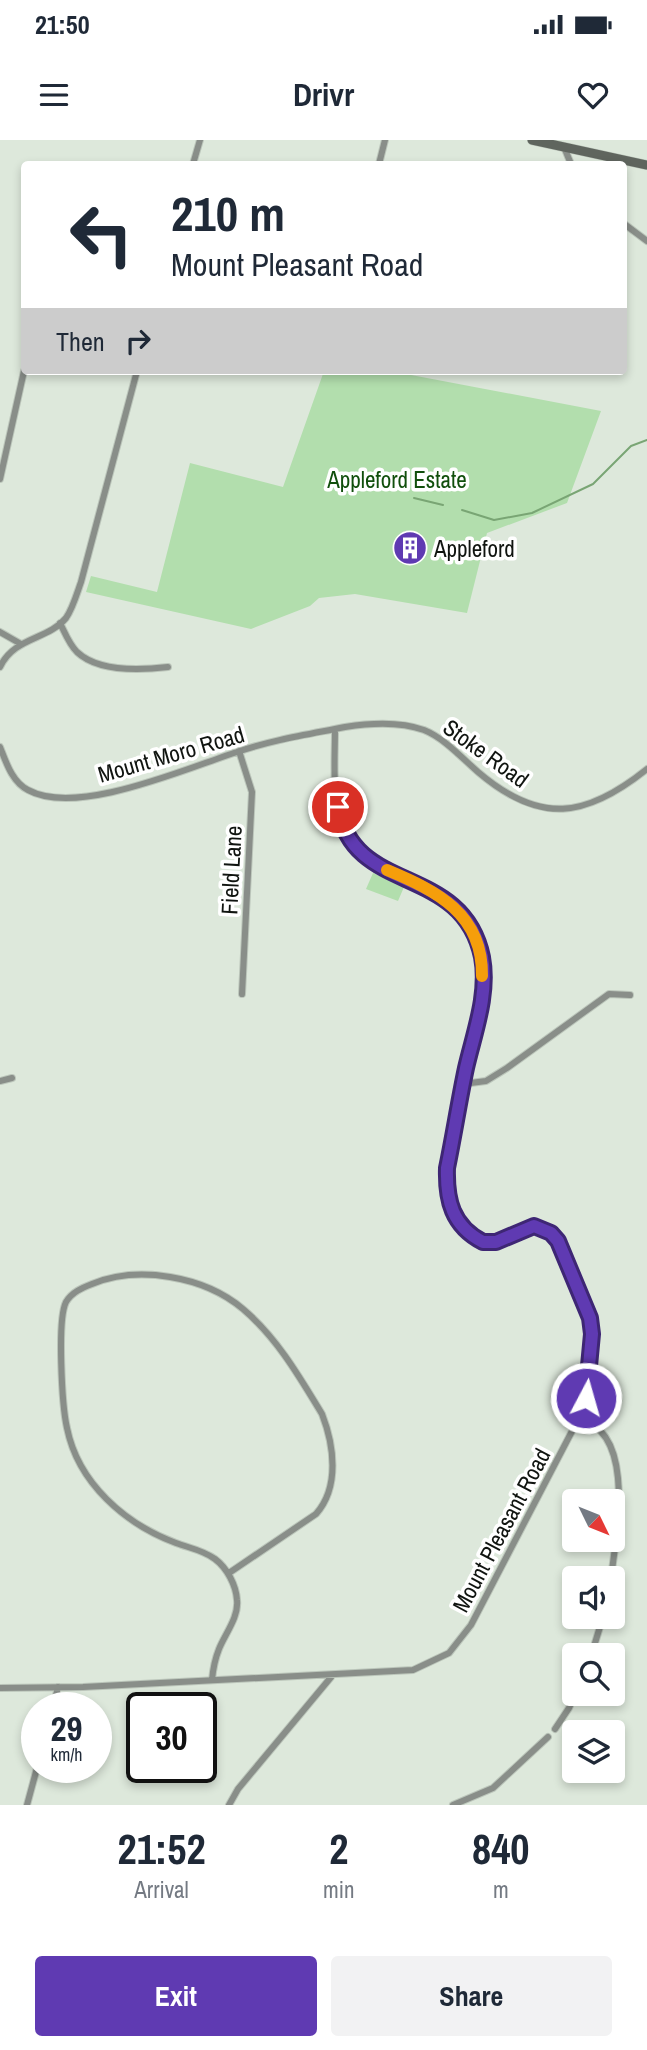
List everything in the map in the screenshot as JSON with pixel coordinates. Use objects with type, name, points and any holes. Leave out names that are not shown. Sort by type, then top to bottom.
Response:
[{"type":"street","points":[[194,161],[200,140]]},
{"type":"street","points":[[380,161],[386,140]]},
{"type":"street","points":[[532,140],[647,165]]},
{"type":"street","points":[[564,148],[570,161]]},
{"type":"street","points":[[627,226],[647,242]]},
{"type":"street","points":[[0,479],[23,375]]},
{"type":"street","points":[[0,667],[10,652],[66,617],[81,582],[136,375]]},
{"type":"street","points":[[60,623],[77,651],[93,662],[138,668],[168,667]]},
{"type":"street","points":[[0,632],[21,644]]},
{"type":"street","name":"Stoke Road","points":[[335,729],[372,723],[424,730],[503,793],[539,806],[571,810],[607,797],[647,769]]},
{"type":"street","name":"Mount Moro Road","points":[[0,747],[18,783],[27,790],[49,796],[70,797],[129,788],[239,751],[335,729]]},
{"type":"street","name":"Mount Pleasant Road","points":[[0,1688],[332,1676],[413,1670],[449,1653],[471,1625],[579,1419],[588,1382],[590,1318],[558,1241],[551,1233],[534,1226],[496,1242],[483,1242],[464,1228],[451,1209],[447,1194],[447,1168],[481,1004],[482,960],[478,943],[467,923],[445,899],[425,886],[376,865],[347,839],[338,807],[335,729]]},
{"type":"street","name":"Field Lane","points":[[239,751],[252,792],[242,994]]},
{"type":"street","points":[[463,1084],[486,1081],[609,994],[630,995]]},
{"type":"street","points":[[0,1081],[12,1078]]},
{"type":"street","points":[[212,1680],[219,1649],[234,1617],[238,1601],[229,1573],[216,1559],[146,1528],[100,1494],[80,1465],[67,1429],[62,1360],[63,1311],[67,1300],[78,1290],[95,1282],[132,1275],[156,1276],[198,1284],[219,1293],[243,1308],[275,1340],[322,1414],[327,1428],[332,1478],[324,1504],[316,1514],[229,1573]]},
{"type":"street","points":[[579,1419],[590,1422],[600,1430],[611,1446],[616,1460],[619,1490],[612,1566]]},
{"type":"street","points":[[229,1805],[238,1789],[332,1676]]},
{"type":"street","points":[[57,1692],[58,1687]]},
{"type":"street","points":[[555,1728],[570,1706]]},
{"type":"street","points":[[453,1805],[494,1788],[548,1737]]},
{"type":"street","points":[[27,1805],[33,1783]]},
{"type":"green space","name":"Appleford Estate","points":[[323,375],[411,375],[601,411],[567,503],[487,533],[467,613],[355,594],[319,598],[310,606],[251,629],[86,592],[91,576],[157,592],[190,463],[283,487]]},
{"type":"green space","points":[[373,873],[404,887],[398,901],[366,889]]},
{"type":"building","name":"Appleford","points":[[405,531],[424,538],[416,564],[396,558]]},
{"type":"waterway","points":[[462,510],[494,520],[532,513],[593,484],[631,446],[647,440]]},
{"type":"waterway","points":[[414,498],[443,505]]},
{"type":"slow traffic","points":[[387,870],[425,886],[458,911],[478,943],[482,976]]},
{"type":"place","name":"Appleford","points":[[410,548]]},
{"type":"route","points":[[338,807],[345,835],[354,848],[376,865],[425,886],[445,899],[467,923],[478,943],[482,960],[481,1004],[447,1168],[447,1194],[456,1219],[476,1239],[483,1242],[496,1242],[534,1226],[551,1233],[558,1241],[590,1318],[592,1334],[586,1398]]}]
